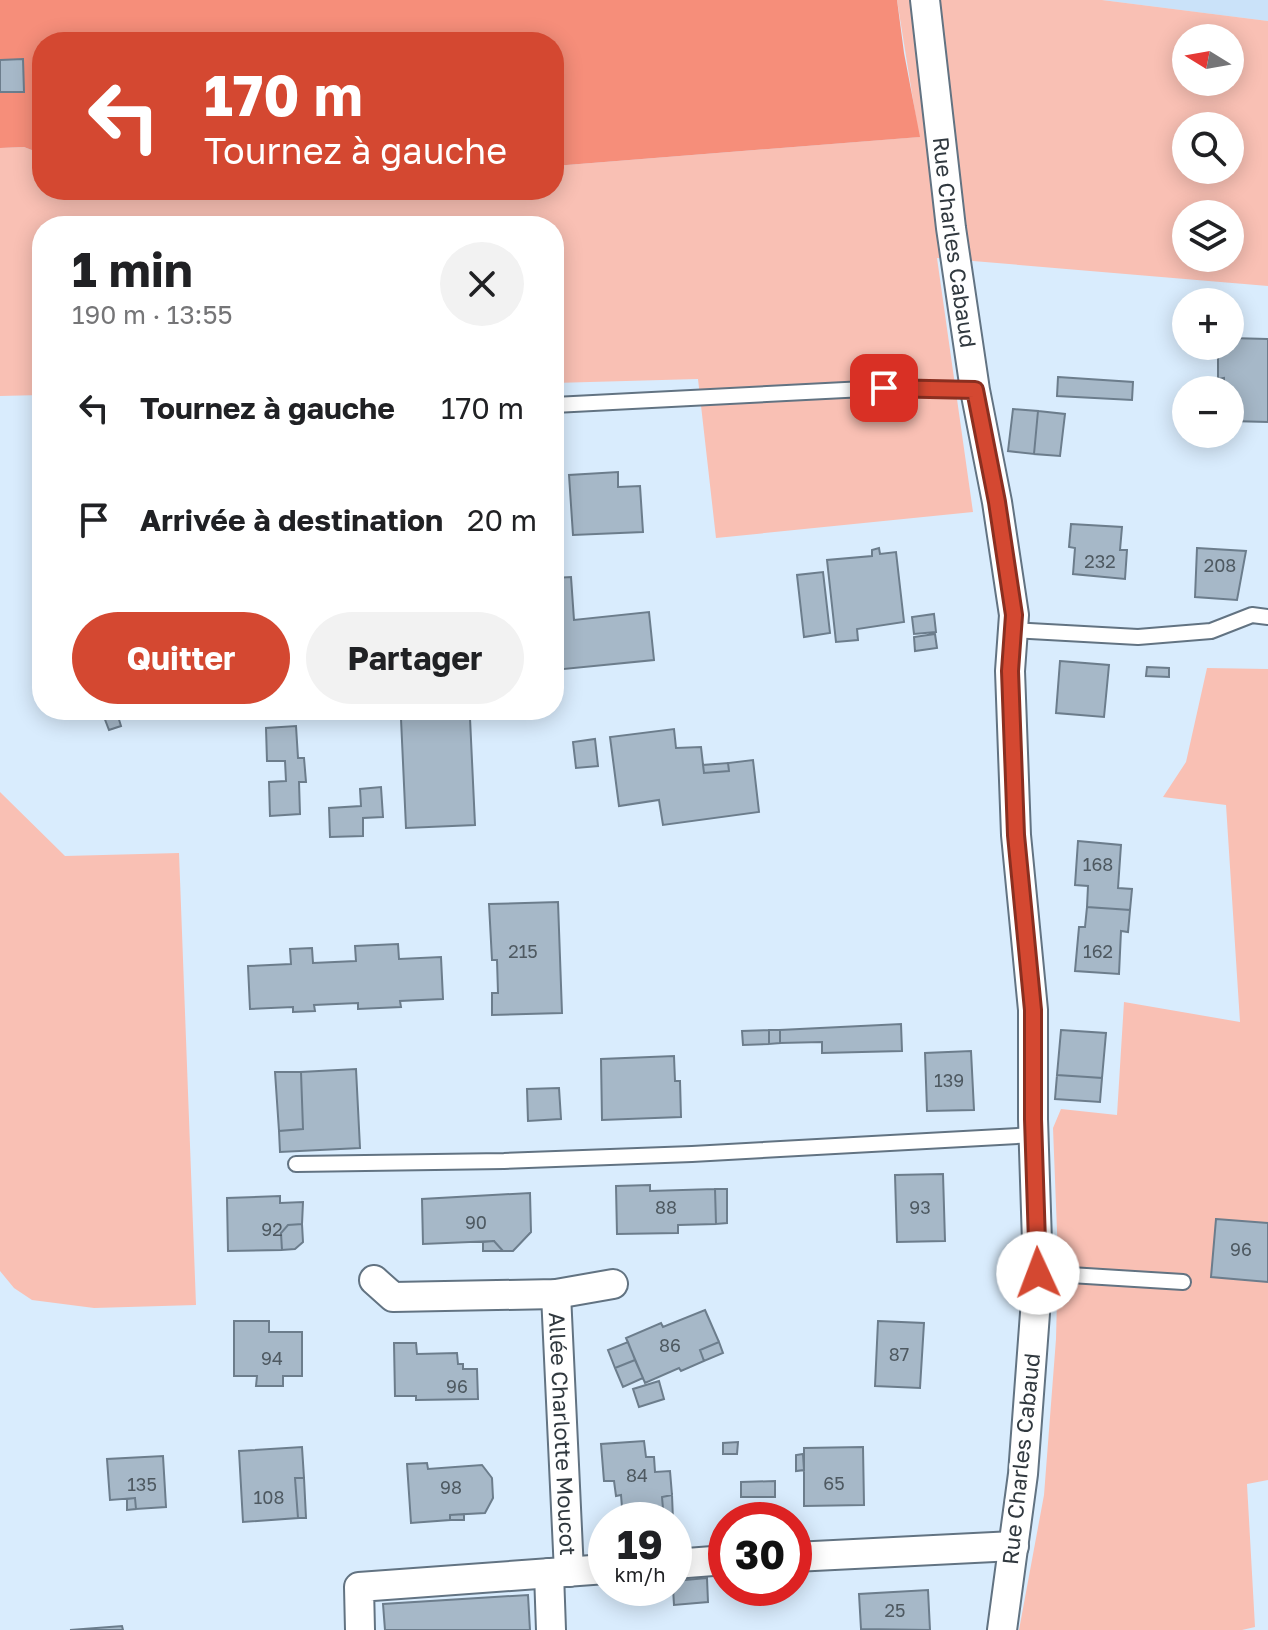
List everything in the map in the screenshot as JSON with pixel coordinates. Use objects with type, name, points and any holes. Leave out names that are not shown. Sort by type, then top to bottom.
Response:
[{"type":"street","name":"Rue Charles Cabaud","points":[[925,0],[951,228],[1014,615],[1010,671],[1016,835],[1033,1010],[1038,1273],[1023,1474],[1002,1630]]},
{"type":"street","name":"Allée Charlotte Moucot","points":[[374,1280],[393,1297],[556,1294],[613,1284]]},
{"type":"street","name":"Allée Charlotte Moucot","points":[[551,1630],[559,1572],[556,1294]]},
{"type":"street","points":[[812,1556],[1014,1546]]},
{"type":"street","name":"Allée Charlotte Moucot","points":[[360,1630],[359,1587],[588,1570]]},
{"type":"lane","points":[[564,404],[884,388],[975,390]]},
{"type":"lane","points":[[1013,630],[1138,637],[1211,631],[1252,615],[1268,617]]},
{"type":"lane","points":[[296,1164],[692,1154],[1034,1135]]},
{"type":"lane","points":[[1038,1273],[1183,1282]]},
{"type":"shaded area","points":[[0,0],[897,0],[920,137],[564,165],[564,32],[32,32],[32,150],[24,147],[0,148]]},
{"type":"shaded area","points":[[897,0],[1102,0],[1268,21],[1268,286],[937,258],[973,512],[716,538],[698,379],[564,383],[564,216],[32,216],[32,395],[0,396],[0,148],[24,147],[32,150],[32,200],[564,200],[564,165],[919,137]]},
{"type":"shaded area","points":[[1102,0],[1268,0],[1268,21]]},
{"type":"shaded area","points":[[1207,668],[1268,669],[1268,1480],[1247,1484],[1255,1627],[1242,1630],[1019,1630],[1044,1495],[1056,1339],[1058,1257],[1053,1128],[1061,1109],[1117,1115],[1124,1002],[1240,1022],[1226,805],[1163,797],[1186,762]]},
{"type":"shaded area","points":[[0,792],[65,856],[179,853],[196,1305],[94,1308],[32,1300],[14,1288],[0,1271]]},
{"type":"building","points":[[23,59],[24,92],[0,92],[0,60]]},
{"type":"building","points":[[1244,338],[1268,339],[1268,422],[1244,421],[1244,376],[1218,376],[1218,360],[1244,360]]},
{"type":"building","points":[[1058,377],[1133,382],[1132,400],[1057,396]]},
{"type":"building","points":[[1013,409],[1038,411],[1034,454],[1008,451]]},
{"type":"building","points":[[1038,411],[1065,414],[1060,456],[1034,454]]},
{"type":"building","points":[[618,472],[618,487],[640,486],[643,532],[573,535],[569,475]]},
{"type":"building","points":[[1071,524],[1122,527],[1120,550],[1127,550],[1125,579],[1073,574],[1075,548],[1069,547]]},
{"type":"building","points":[[879,548],[880,554],[896,552],[904,622],[857,629],[858,640],[836,642],[827,560],[872,556],[872,550]]},
{"type":"building","points":[[1197,548],[1246,551],[1237,600],[1195,597]]},
{"type":"building","points":[[823,572],[830,633],[804,637],[797,575]]},
{"type":"building","points":[[564,577],[571,577],[574,620],[649,612],[654,660],[564,669]]},
{"type":"building","points":[[934,614],[936,632],[914,634],[912,617]]},
{"type":"building","points":[[935,634],[937,648],[915,651],[914,637]]},
{"type":"building","points":[[1060,661],[1109,665],[1104,717],[1056,713]]},
{"type":"building","points":[[1147,667],[1169,668],[1169,677],[1146,676]]},
{"type":"building","points":[[105,720],[119,720],[121,726],[109,730]]},
{"type":"building","points":[[401,720],[470,720],[475,825],[406,828]]},
{"type":"building","points":[[296,726],[298,758],[304,758],[306,782],[299,782],[300,814],[270,816],[269,782],[286,781],[285,761],[267,761],[266,728]]},
{"type":"building","points":[[674,729],[676,748],[701,747],[704,773],[729,771],[728,763],[753,760],[759,812],[663,825],[659,800],[619,806],[610,737]]},
{"type":"building","points":[[595,739],[598,766],[576,768],[573,742]]},
{"type":"building","points":[[728,763],[729,771],[704,773],[703,765]]},
{"type":"building","points":[[381,787],[383,817],[363,818],[363,836],[330,837],[329,808],[361,806],[360,789]]},
{"type":"building","points":[[1078,841],[1121,845],[1118,888],[1132,889],[1130,910],[1087,907],[1088,886],[1075,885]]},
{"type":"building","points":[[558,902],[562,1013],[492,1015],[492,993],[498,993],[497,960],[492,960],[489,904]]},
{"type":"building","points":[[1087,907],[1130,910],[1128,932],[1121,931],[1119,974],[1075,971],[1079,927],[1085,927]]},
{"type":"building","points":[[398,944],[399,959],[441,957],[443,999],[400,1001],[401,1007],[358,1009],[358,1003],[314,1005],[315,1011],[293,1012],[293,1007],[250,1009],[248,966],[291,964],[290,949],[312,948],[313,963],[356,961],[355,946]]},
{"type":"building","points":[[901,1024],[902,1051],[822,1053],[822,1042],[780,1043],[780,1030]]},
{"type":"building","points":[[769,1030],[769,1044],[743,1045],[742,1031]]},
{"type":"building","points":[[769,1030],[780,1030],[780,1043],[769,1044]]},
{"type":"building","points":[[1061,1030],[1106,1033],[1102,1078],[1057,1075]]},
{"type":"building","points":[[971,1051],[974,1110],[927,1111],[925,1053]]},
{"type":"building","points":[[674,1056],[675,1081],[680,1081],[681,1117],[602,1120],[601,1059]]},
{"type":"building","points":[[356,1069],[360,1148],[280,1152],[279,1131],[303,1129],[301,1072]]},
{"type":"building","points":[[275,1072],[301,1072],[303,1129],[279,1131]]},
{"type":"building","points":[[1057,1075],[1102,1078],[1100,1102],[1055,1099]]},
{"type":"building","points":[[559,1088],[561,1119],[528,1121],[527,1089]]},
{"type":"building","points":[[943,1174],[945,1241],[897,1242],[895,1175]]},
{"type":"building","points":[[650,1185],[650,1191],[715,1189],[716,1224],[678,1225],[678,1233],[617,1234],[616,1186]]},
{"type":"building","points":[[715,1189],[727,1189],[727,1223],[716,1224]]},
{"type":"building","points":[[530,1193],[531,1232],[513,1251],[503,1251],[494,1241],[423,1244],[422,1199]]},
{"type":"building","points":[[280,1196],[280,1203],[303,1202],[302,1224],[288,1225],[281,1233],[282,1250],[228,1251],[227,1198]]},
{"type":"building","points":[[1216,1219],[1268,1223],[1268,1282],[1211,1277]]},
{"type":"building","points":[[302,1224],[303,1242],[295,1249],[282,1250],[281,1233],[288,1225]]},
{"type":"building","points":[[494,1241],[503,1251],[483,1251],[483,1242]]},
{"type":"building","points":[[705,1310],[719,1342],[700,1350],[704,1361],[645,1383],[626,1338],[661,1323],[663,1327]]},
{"type":"building","points":[[234,1321],[269,1321],[269,1332],[302,1332],[302,1376],[283,1376],[283,1386],[256,1386],[257,1376],[234,1376]]},
{"type":"building","points":[[878,1321],[924,1323],[920,1388],[875,1386]]},
{"type":"building","points":[[628,1342],[635,1360],[615,1368],[608,1350]]},
{"type":"building","points":[[719,1342],[723,1353],[704,1361],[700,1350]]},
{"type":"building","points":[[394,1343],[416,1343],[417,1354],[457,1353],[458,1364],[463,1364],[463,1369],[477,1369],[478,1399],[416,1400],[416,1396],[395,1396]]},
{"type":"building","points":[[635,1360],[643,1378],[623,1387],[615,1368]]},
{"type":"building","points":[[659,1381],[664,1399],[639,1407],[633,1389]]},
{"type":"building","points":[[644,1441],[646,1457],[654,1457],[655,1472],[670,1471],[672,1495],[662,1497],[662,1502],[622,1502],[621,1495],[616,1496],[614,1481],[604,1481],[601,1444]]},
{"type":"building","points":[[738,1442],[737,1454],[723,1454],[723,1443]]},
{"type":"building","points":[[302,1447],[304,1478],[295,1478],[298,1518],[243,1522],[239,1451]]},
{"type":"building","points":[[863,1447],[864,1505],[812,1506],[812,1502],[804,1502],[804,1448]]},
{"type":"building","points":[[803,1454],[804,1470],[796,1471],[796,1455]]},
{"type":"building","points":[[163,1456],[166,1507],[136,1509],[135,1498],[110,1500],[107,1459]]},
{"type":"building","points":[[427,1463],[428,1469],[482,1465],[492,1478],[493,1498],[485,1513],[450,1515],[450,1520],[411,1523],[407,1464]]},
{"type":"building","points":[[295,1478],[304,1478],[306,1518],[298,1518]]},
{"type":"building","points":[[775,1481],[775,1497],[741,1497],[741,1482]]},
{"type":"building","points":[[672,1495],[672,1502],[662,1502],[662,1497]]},
{"type":"building","points":[[135,1498],[136,1509],[127,1510],[127,1499]]},
{"type":"building","points":[[464,1514],[464,1520],[450,1520],[450,1515]]},
{"type":"building","points":[[707,1578],[708,1602],[692,1603],[692,1579]]},
{"type":"building","points":[[928,1590],[930,1630],[861,1629],[859,1594]]},
{"type":"building","points":[[528,1595],[530,1630],[385,1630],[383,1604]]},
{"type":"building","points":[[122,1626],[123,1630],[70,1630]]},
{"type":"route","points":[[884,388],[975,390],[997,502],[1014,615],[1010,671],[1016,835],[1033,1010],[1038,1273]]}]
